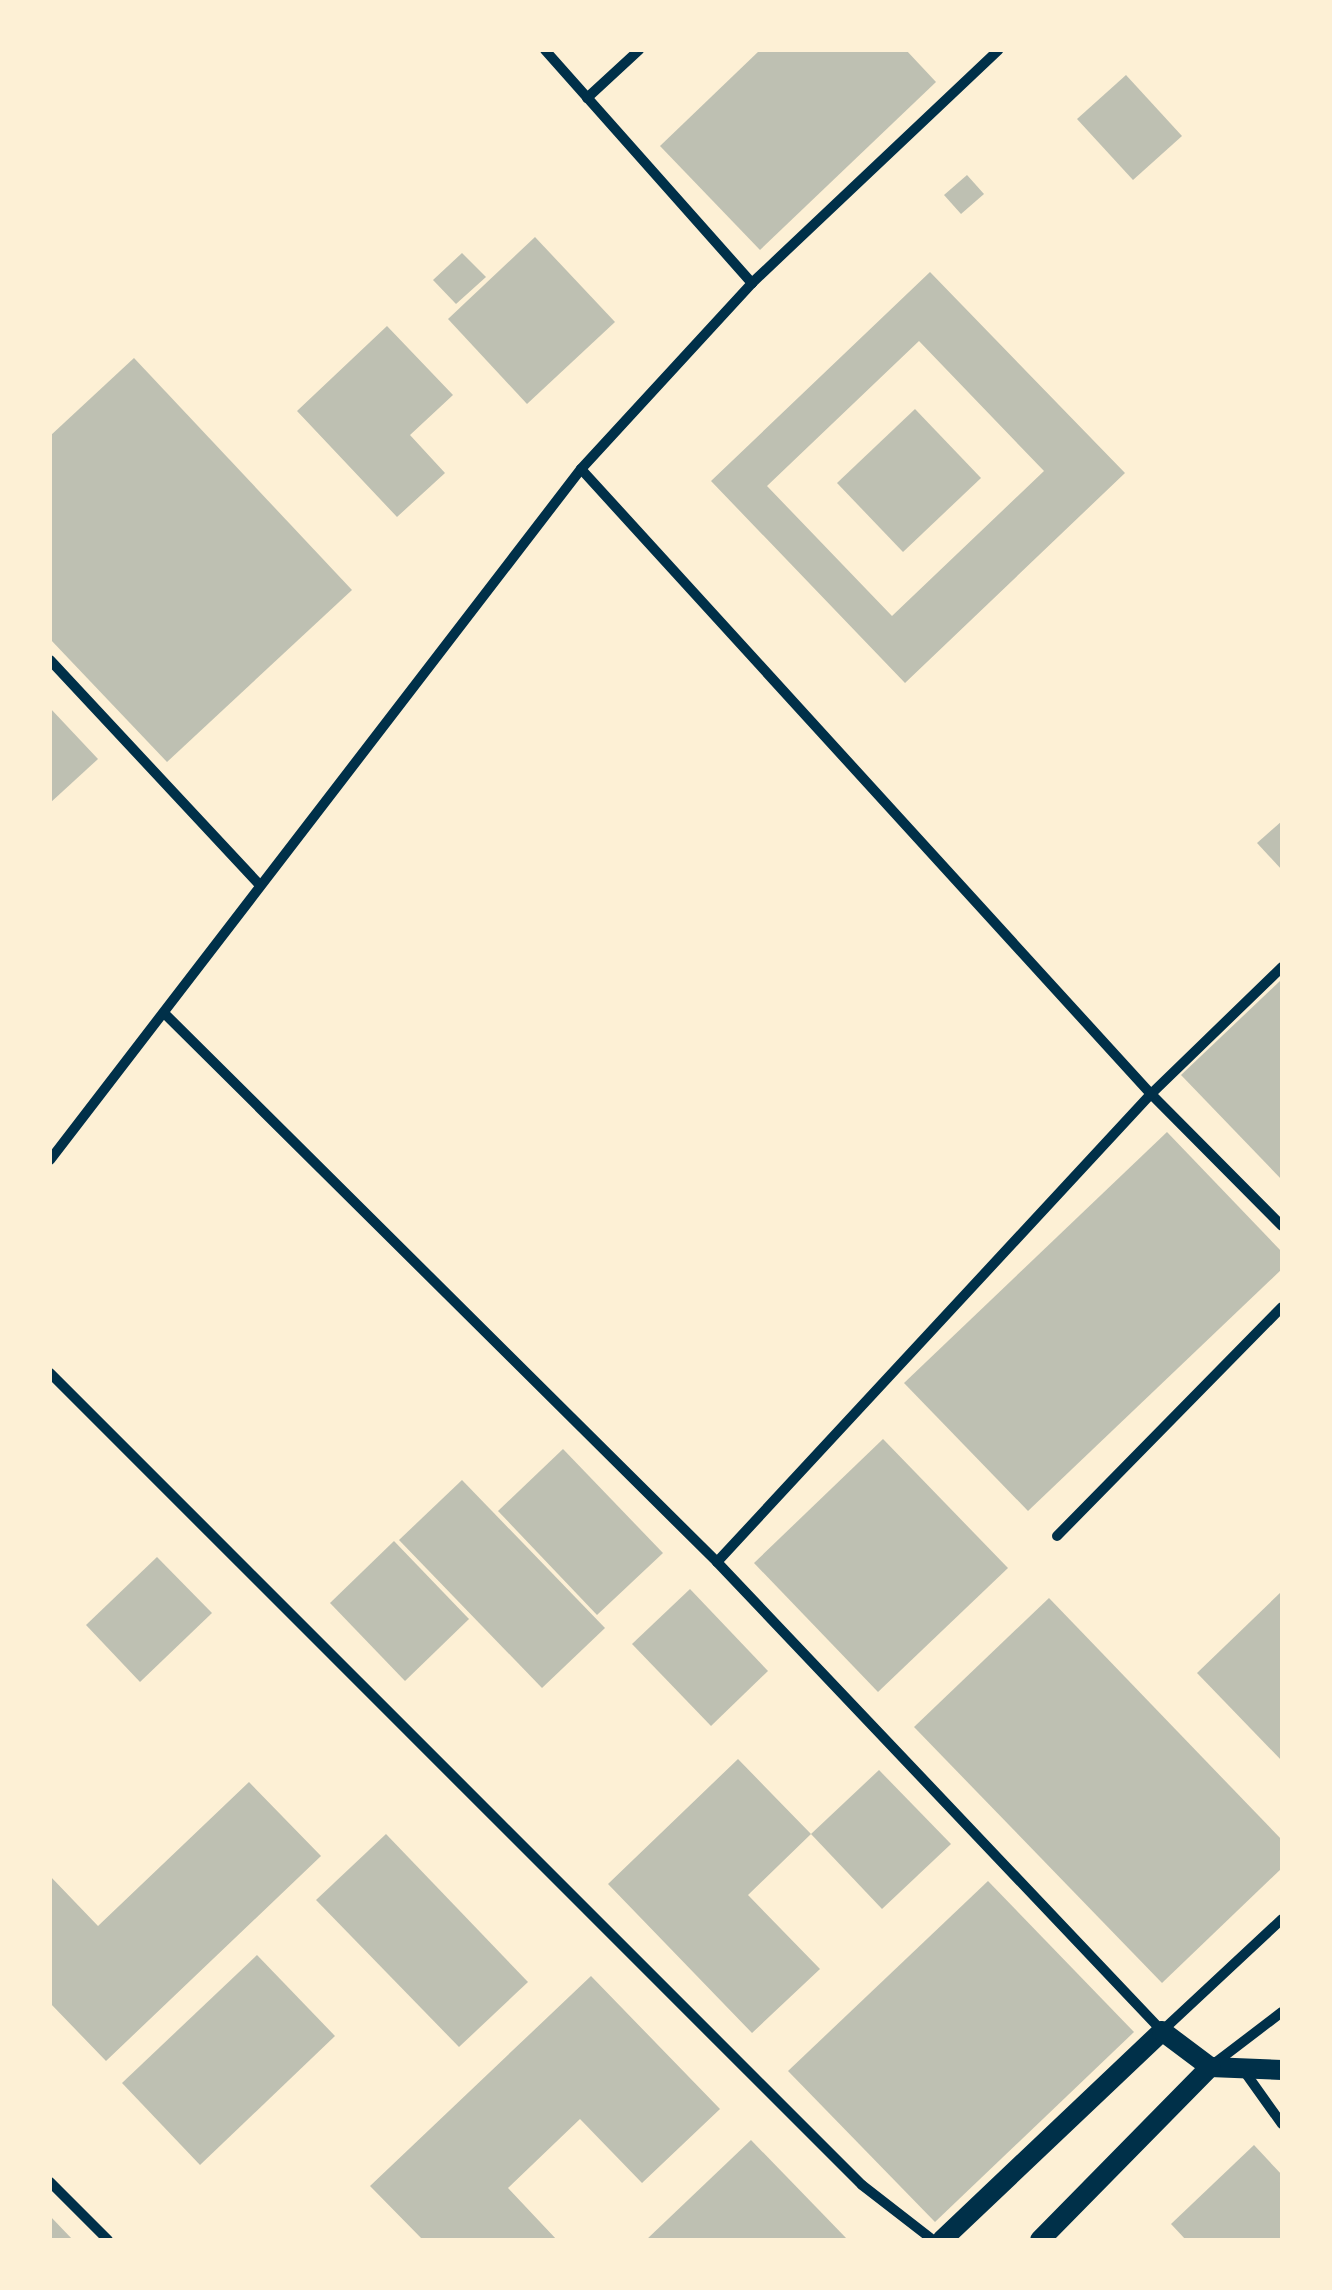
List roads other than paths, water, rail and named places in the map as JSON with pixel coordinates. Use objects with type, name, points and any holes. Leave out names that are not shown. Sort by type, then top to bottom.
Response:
[{"type":"main road","points":[[942,2240],[1162,2031],[1210,2067],[1282,2070]]},
{"type":"main road","points":[[1040,2240],[1210,2067]]},
{"type":"street","points":[[544,50],[752,284]]},
{"type":"street","points":[[587,98],[639,50]]},
{"type":"street","points":[[50,1160],[258,883],[581,469],[752,284],[998,50]]},
{"type":"street","points":[[581,469],[1151,1094],[1282,1226]]},
{"type":"street","points":[[50,660],[258,883]]},
{"type":"street","points":[[717,1562],[1151,1094],[1282,967]]},
{"type":"street","points":[[164,1013],[717,1562],[1162,2031],[1282,1919]]},
{"type":"street","points":[[1057,1536],[1282,1307]]},
{"type":"street","points":[[50,1373],[862,2185],[933,2240]]},
{"type":"street","points":[[1210,2067],[1282,2012]]},
{"type":"street","points":[[1242,2068],[1282,2124]]},
{"type":"street","points":[[50,2182],[108,2240]]}]
